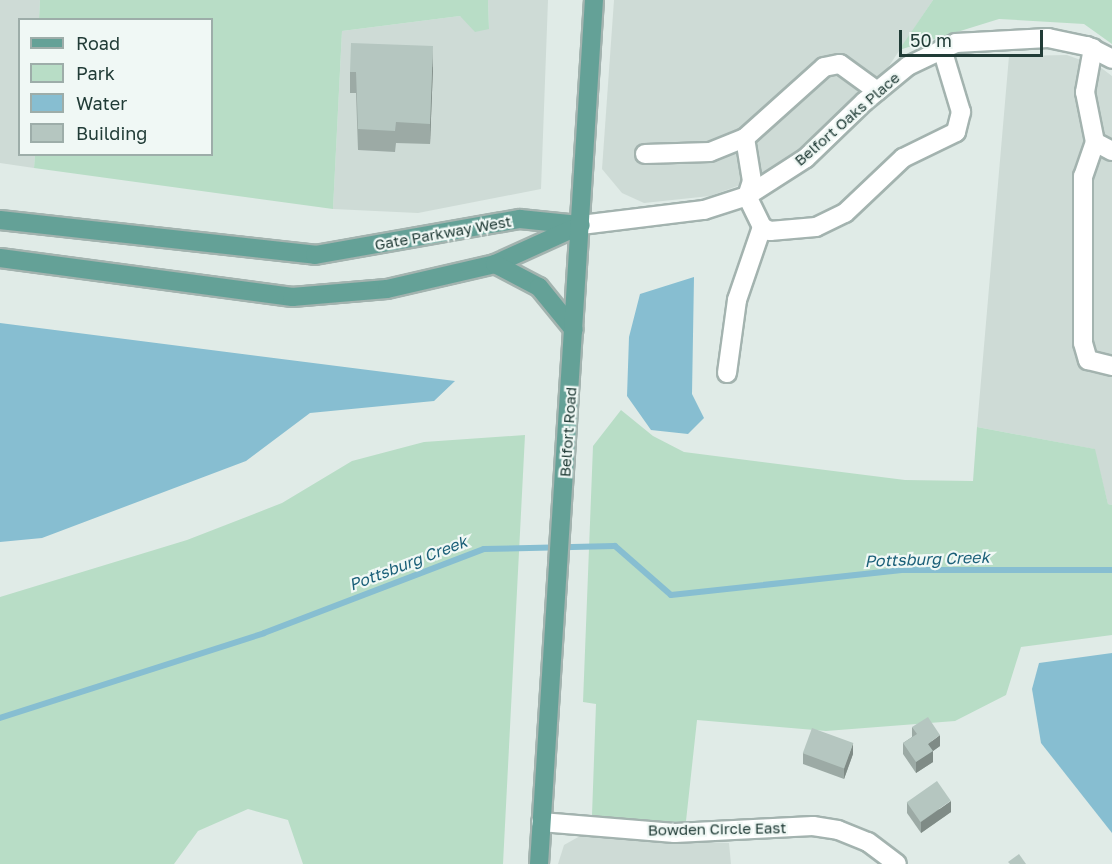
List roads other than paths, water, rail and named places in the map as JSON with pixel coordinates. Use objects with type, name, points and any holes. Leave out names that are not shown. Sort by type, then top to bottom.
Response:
[{"type":"main road","name":"Belfort Road","points":[[539,864],[594,0]]},
{"type":"main road","name":"Gate Parkway West","points":[[0,220],[315,255],[520,219],[581,225]]},
{"type":"main road","points":[[0,258],[292,297],[387,289],[495,264],[581,225]]},
{"type":"main road","points":[[495,264],[539,287],[574,330]]},
{"type":"street","name":"Belfort Oaks Place","points":[[581,225],[704,210],[747,196],[806,158],[877,91],[908,66],[942,49],[975,40],[1048,38],[1093,48],[1112,59]]},
{"type":"street","points":[[1093,48],[1085,92],[1095,142],[1083,176],[1083,343],[1088,360],[1112,366]]},
{"type":"street","points":[[745,138],[752,181],[747,196],[762,227],[770,231],[816,226],[845,213],[903,158],[956,132],[961,112],[942,49]]},
{"type":"street","points":[[645,154],[710,152],[745,138],[824,67],[840,64],[877,91]]},
{"type":"street","points":[[1095,142],[1112,151]]},
{"type":"street","points":[[727,373],[737,300],[762,227]]},
{"type":"street","name":"Bowden Circle East","points":[[541,822],[675,832],[813,826],[838,830],[891,859]]},
{"type":"water","points":[[694,277],[692,394],[704,418],[688,434],[651,430],[627,396],[629,337],[640,294]]},
{"type":"water","points":[[0,323],[455,381],[434,401],[310,413],[246,461],[42,538],[0,542]]},
{"type":"water","points":[[1112,653],[1112,833],[1041,743],[1032,689],[1039,663]]},
{"type":"waterway","name":"Pottsburg Creek","points":[[0,718],[264,633],[484,549],[615,546],[671,595],[902,570],[1112,570]]}]
